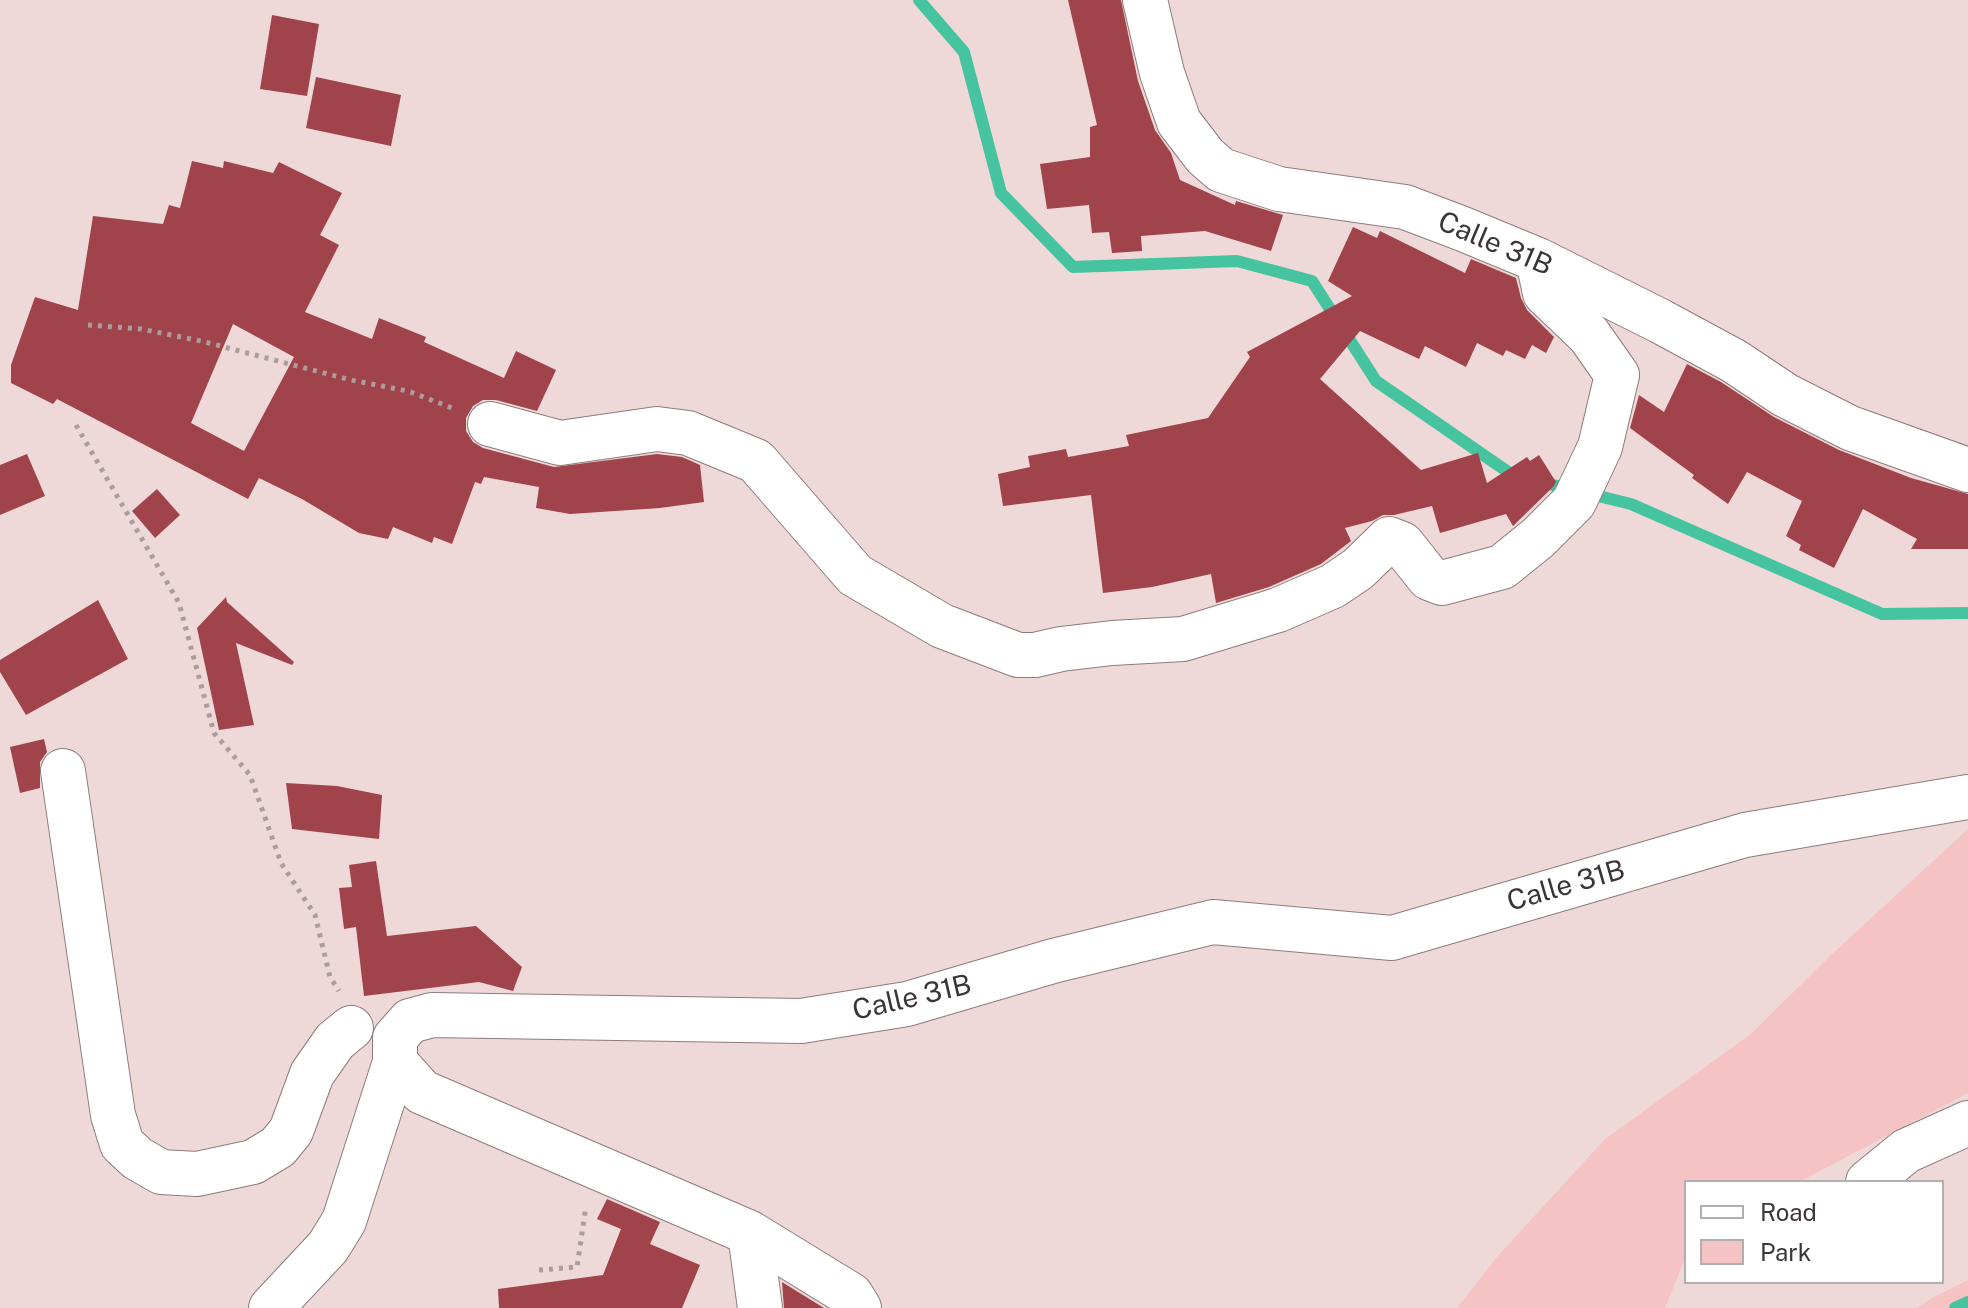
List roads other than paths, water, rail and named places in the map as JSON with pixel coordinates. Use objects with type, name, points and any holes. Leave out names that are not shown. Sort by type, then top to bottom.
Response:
[{"type":"street","name":"Calle 31B","points":[[1145,0],[1162,73],[1179,122],[1205,156],[1221,170],[1279,189],[1405,207],[1538,260],[1660,321],[1734,361],[1785,395],[1850,428],[1968,470]]},
{"type":"street","points":[[490,424],[560,443],[657,429],[688,433],[756,461],[855,575],[942,626],[1018,655],[1112,643],[1183,639],[1278,610],[1333,586],[1358,569],[1389,539],[1402,544],[1429,578],[1442,583],[1502,567],[1574,502],[1600,447],[1617,375],[1589,335],[1545,293],[1538,260]]},
{"type":"street","points":[[63,771],[113,1115],[122,1144],[137,1158],[161,1172],[197,1174],[253,1162],[278,1147],[291,1131],[312,1074],[335,1041],[351,1028]]},
{"type":"street","name":"Calle 31B","points":[[271,1308],[328,1247],[344,1221],[395,1062],[395,1038],[410,1021],[432,1015],[801,1021],[907,1004],[1053,961],[1213,922],[1392,938],[1745,835],[1968,797]]},
{"type":"street","points":[[395,1062],[422,1092],[750,1233],[851,1295],[859,1308]]},
{"type":"street","points":[[1870,1180],[1906,1151],[1968,1123]]},
{"type":"street","points":[[750,1233],[760,1308]]},
{"type":"waterway","points":[[919,0],[964,52],[1001,193],[1073,267],[1237,261],[1312,281],[1376,381],[1511,474],[1519,476]]},
{"type":"waterway","points":[[1541,482],[1631,504],[1882,614],[1968,613]]},
{"type":"waterway","points":[[1955,1308],[1968,1302]]}]
